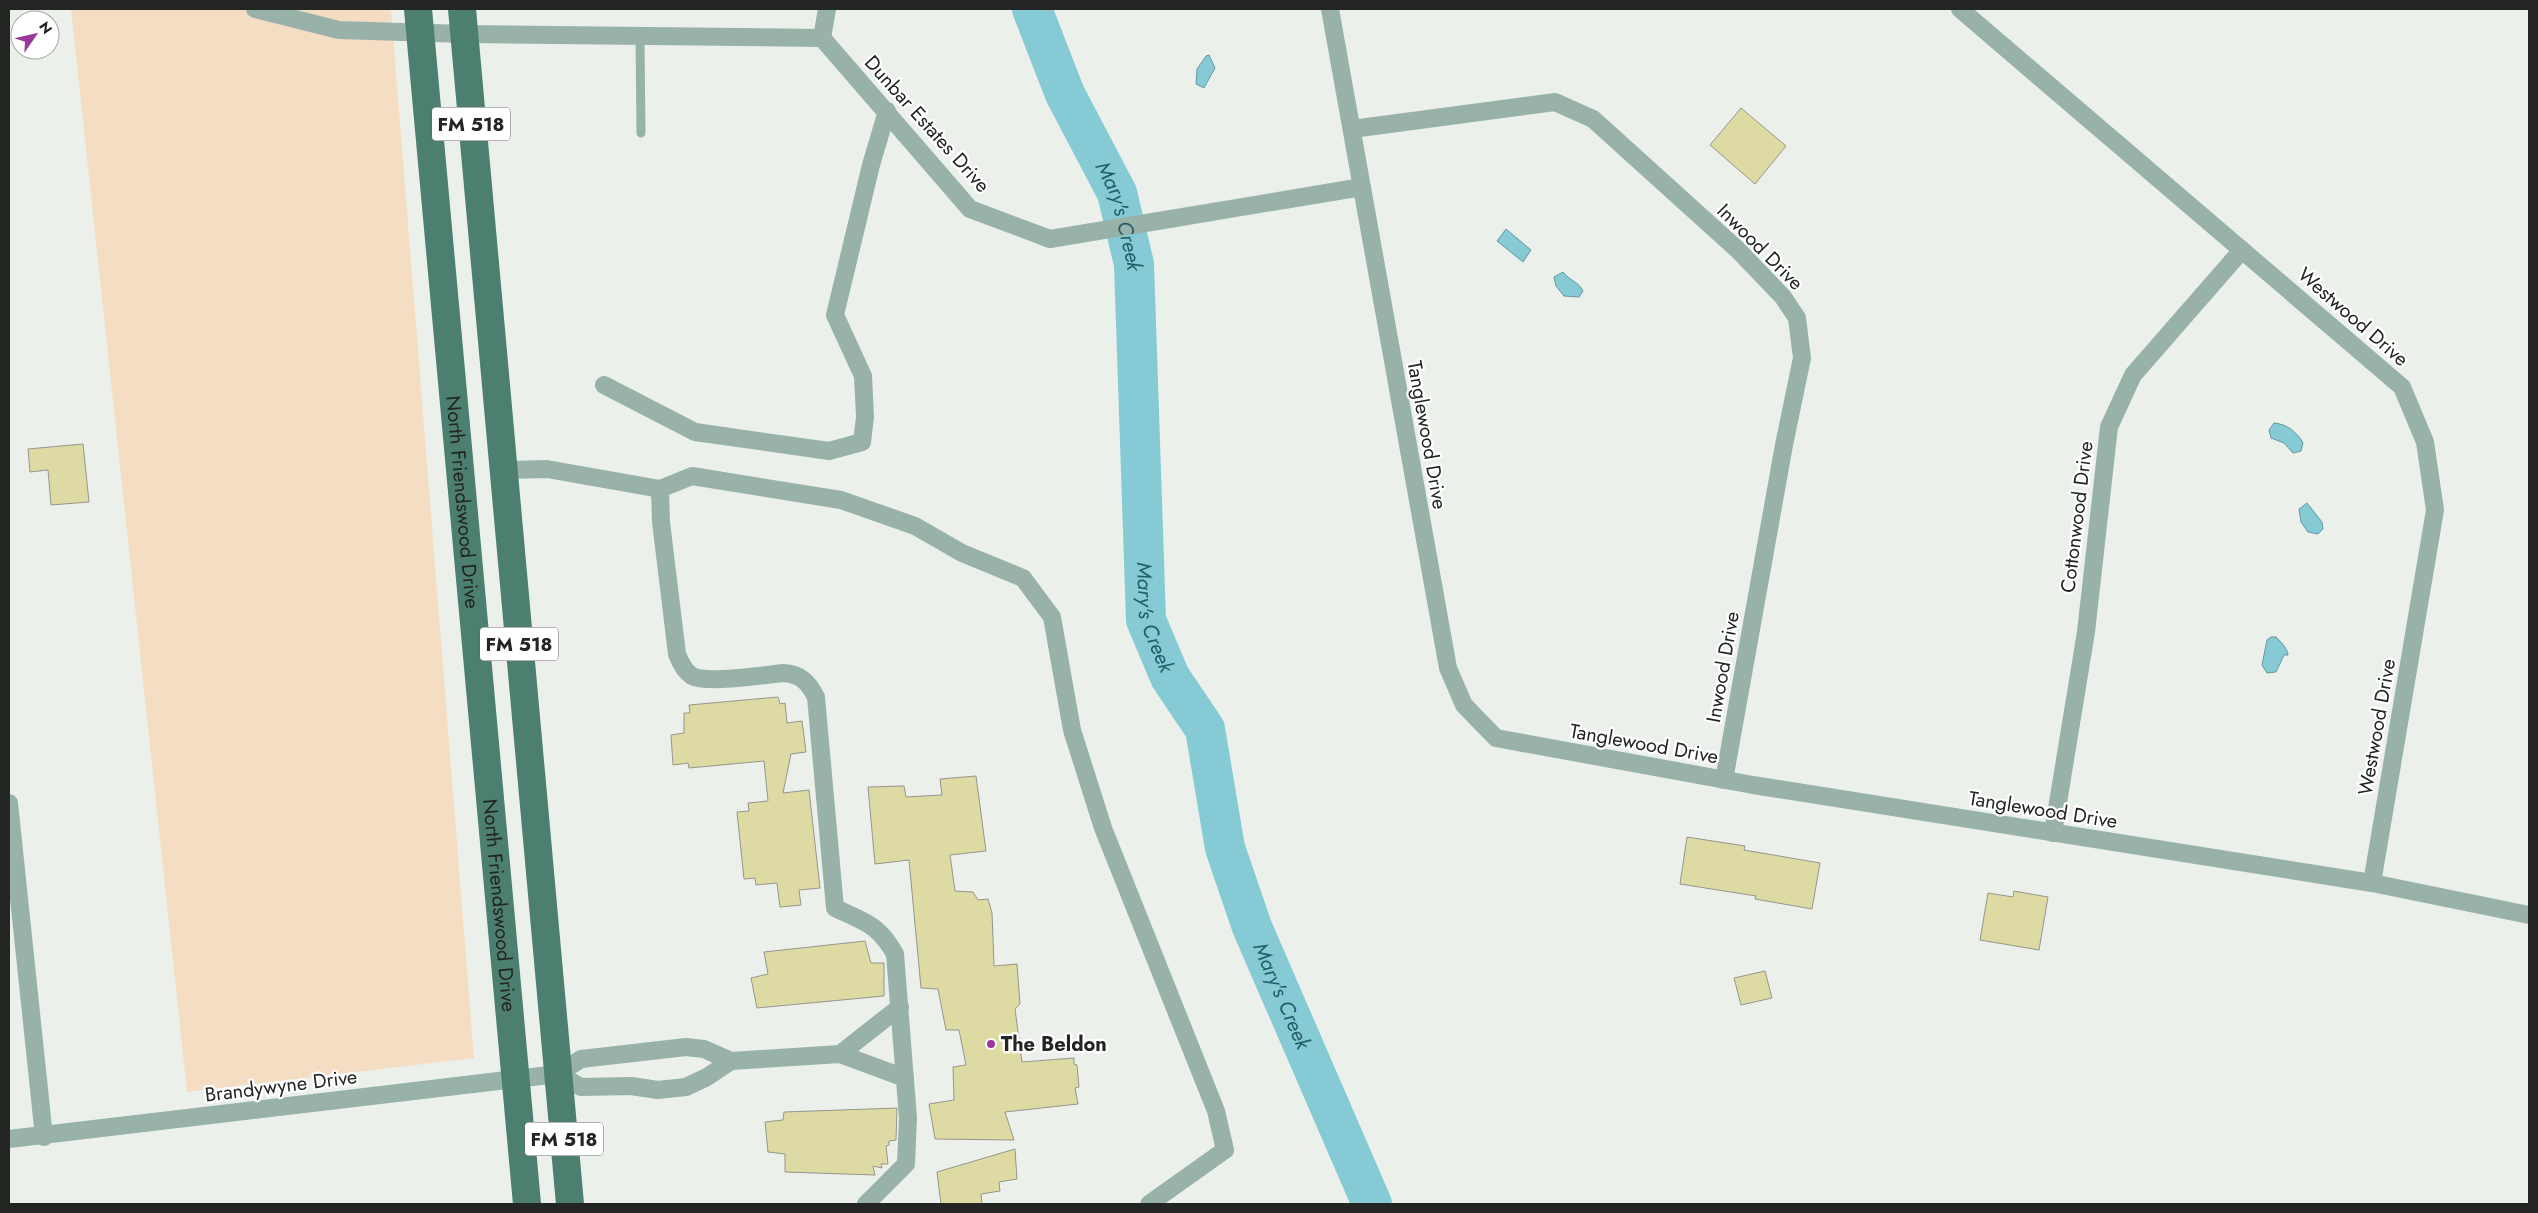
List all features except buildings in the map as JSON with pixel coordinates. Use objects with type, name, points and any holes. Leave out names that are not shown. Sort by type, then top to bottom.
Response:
[{"type":"main road","name":"North Friendswood Drive","points":[[419,21],[527,1204]]},
{"type":"main road","name":"North Friendswood Drive","points":[[463,21],[570,1204]]},
{"type":"street","points":[[255,9],[339,30],[419,21],[463,21],[640,37],[822,38],[827,9]]},
{"type":"street","name":"Tanglewood Drive","points":[[1330,9],[1448,668],[1464,705],[1496,738],[1724,780],[2372,883],[2529,915]]},
{"type":"street","name":"Westwood Drive","points":[[1960,9],[2402,387],[2425,442],[2435,510],[2372,883]]},
{"type":"street","name":"Dunbar Estates Drive","points":[[822,38],[970,209],[1050,239],[1174,220],[1362,187]]},
{"type":"street","name":"Inwood Drive","points":[[1352,129],[1555,102],[1593,119],[1739,252],[1783,297],[1798,318],[1802,358],[1724,780]]},
{"type":"street","points":[[604,385],[695,432],[829,451],[862,442],[865,418],[863,376],[835,315],[871,165],[887,111]]},
{"type":"street","name":"Cottonwood Drive","points":[[2052,833],[2086,632],[2109,427],[2133,375],[2242,250]]},
{"type":"street","points":[[503,470],[547,469],[660,489],[692,476],[841,500],[915,526],[962,552],[1023,578],[1052,617],[1072,730],[1103,828],[1216,1111],[1225,1150],[1149,1204]]},
{"type":"street","points":[[660,489],[661,522],[676,654],[682,667],[692,676],[706,679],[795,674],[808,683],[816,697],[835,908],[868,923],[885,935],[895,954],[906,1078],[908,1118],[906,1164],[866,1204]]},
{"type":"street","points":[[9,803],[10,835],[44,1137]]},
{"type":"street","points":[[840,1054],[900,1007]]},
{"type":"street","points":[[731,1061],[707,1077],[686,1087],[658,1090],[631,1086],[582,1087],[558,1074],[581,1059],[686,1047],[704,1050],[731,1061],[840,1054],[906,1078]]},
{"type":"street","name":"Brandywyne Drive","points":[[9,1140],[558,1074]]},
{"type":"lane","points":[[640,37],[640,133]]},
{"type":"shaded area","points":[[71,9],[391,9],[474,1058],[187,1092]]},
{"type":"water","points":[[1209,55],[1215,68],[1204,88],[1196,84],[1197,69],[1206,56]]},
{"type":"water","points":[[1506,229],[1531,250],[1523,262],[1497,241]]},
{"type":"water","points":[[1563,272],[1583,291],[1579,297],[1564,296],[1556,286],[1554,277]]},
{"type":"water","points":[[2274,423],[2287,427],[2298,435],[2303,443],[2301,451],[2293,453],[2284,443],[2271,438],[2269,430]]},
{"type":"water","points":[[2307,503],[2322,522],[2323,529],[2318,534],[2308,532],[2301,522],[2299,509]]},
{"type":"water","points":[[2271,637],[2276,637],[2280,641],[2286,648],[2288,655],[2284,655],[2276,672],[2267,673],[2262,665],[2267,640]]},
{"type":"waterway","name":"Mary's Creek","points":[[1032,9],[1065,94],[1117,193],[1134,264],[1146,620],[1170,677],[1205,729],[1225,848],[1252,927],[1372,1204]]},
{"type":"place","name":"The Beldon","points":[[991,1044]]}]
